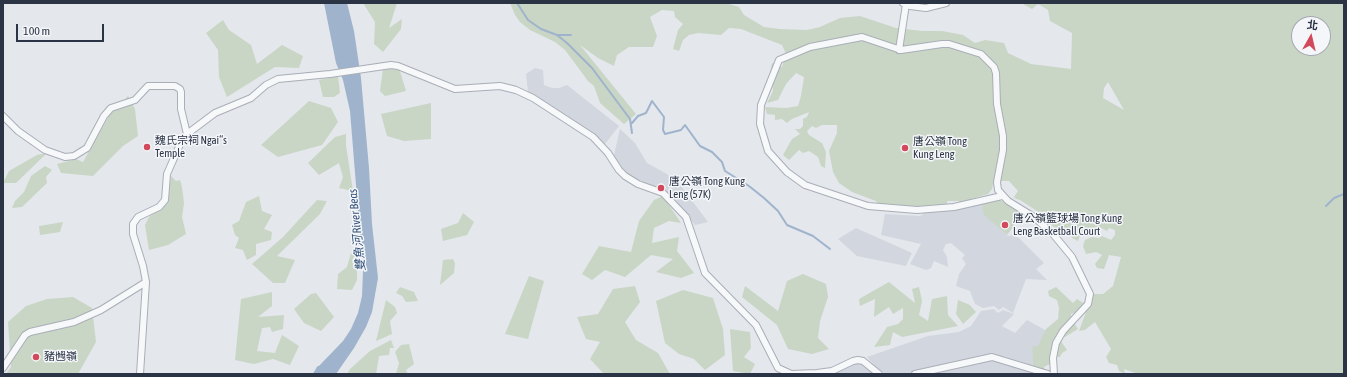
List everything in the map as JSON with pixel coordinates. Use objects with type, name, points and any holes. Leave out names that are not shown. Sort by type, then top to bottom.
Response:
[{"type":"street","points":[[898,50],[904,4],[926,8],[946,3]]},
{"type":"street","points":[[1002,196],[954,207],[917,210],[868,206],[805,185],[787,172],[768,152],[760,124],[760,111],[780,59],[796,54],[810,47],[862,37],[873,39],[898,50],[949,44],[981,54],[994,67],[996,73],[997,104],[1003,136],[997,187],[1002,196],[1034,217],[1053,234],[1072,257],[1089,290],[1088,304],[1063,331],[1056,343],[1053,358],[1054,374]]},
{"type":"street","points":[[140,374],[146,282],[143,266],[132,234],[133,224],[138,217],[158,207],[165,200],[167,174],[182,140],[187,134],[215,113],[251,98],[266,85],[278,79],[338,73],[384,65],[398,66],[455,89],[500,86],[516,90],[533,98],[593,137],[608,153],[619,170],[625,176],[638,184],[663,194],[686,217],[705,273],[756,325],[764,337],[774,364],[778,368],[791,374],[817,373],[832,371],[858,360],[863,361],[879,374]]},
{"type":"street","points":[[3,116],[18,131],[45,150],[65,157],[74,156],[87,148],[104,116],[111,108],[135,100],[148,86],[175,86],[180,89],[181,92],[181,109],[187,134]]},
{"type":"street","points":[[3,368],[25,335],[30,332],[74,322],[100,310],[146,282]]},
{"type":"street","points":[[915,374],[992,357],[1048,374]]},
{"type":"shaded area","points":[[535,68],[543,70],[544,85],[552,88],[559,88],[567,85],[619,126],[605,144],[528,92],[526,74]]},
{"type":"shaded area","points":[[620,129],[635,143],[647,163],[667,174],[681,186],[708,222],[695,225],[673,197],[627,174],[617,163],[614,155]]},
{"type":"shaded area","points":[[982,204],[985,215],[1008,236],[1012,235],[1019,238],[1044,263],[1036,269],[1047,280],[1026,279],[1013,313],[1003,307],[999,310],[994,306],[983,308],[975,304],[970,291],[956,286],[959,274],[966,264],[962,258],[965,255],[951,243],[946,244],[943,250],[947,257],[948,267],[934,261],[931,268],[926,270],[910,264],[921,244],[881,235],[885,214],[920,216],[928,211],[954,209]]},
{"type":"shaded area","points":[[856,228],[912,253],[906,266],[857,256],[838,239]]},
{"type":"shaded area","points":[[994,309],[998,313],[1003,310],[1014,314],[1002,326],[1015,333],[1027,320],[1047,331],[1034,366],[1003,356],[983,355],[905,374],[887,374],[878,370],[867,357],[928,336],[959,332],[971,326],[981,311]]},
{"type":"shaded area","points":[[985,359],[1003,361],[1029,371],[1029,374],[927,374]]},
{"type":"shaded area","points":[[857,362],[862,363],[878,374],[818,374]]},
{"type":"green space","points":[[363,3],[397,3],[389,28],[402,19],[401,29],[383,52],[374,44],[375,22]]},
{"type":"green space","points":[[510,3],[726,3],[739,7],[744,15],[764,27],[807,30],[820,27],[840,18],[860,16],[896,28],[922,31],[942,31],[963,35],[975,43],[985,40],[1004,43],[1008,53],[1031,64],[1071,69],[1072,33],[1050,21],[1048,10],[1038,4],[1032,9],[1021,3],[1344,3],[1344,374],[1138,374],[1124,369],[1125,374],[1119,371],[1117,365],[1109,363],[1106,357],[1111,349],[1095,322],[1085,330],[1079,331],[1086,312],[1080,311],[1071,314],[1071,318],[1078,329],[1060,340],[1067,350],[1062,353],[1060,357],[1055,357],[1050,364],[1044,367],[1047,374],[1034,374],[1032,347],[1038,346],[1046,329],[1058,319],[1059,308],[1057,300],[1049,296],[1048,291],[1056,287],[1073,303],[1077,299],[1083,303],[1093,294],[1103,294],[1113,286],[1121,257],[1109,255],[1104,269],[1097,268],[1095,264],[1102,255],[1096,252],[1086,254],[1083,246],[1085,240],[1092,237],[1099,238],[1102,236],[1111,240],[1115,235],[1115,230],[1109,228],[1107,231],[1099,227],[1081,233],[1078,241],[1072,238],[1071,234],[1060,232],[1049,223],[1046,217],[1020,200],[1016,199],[1014,197],[1018,191],[1009,181],[999,181],[1000,177],[995,174],[992,189],[988,194],[971,199],[971,202],[964,206],[959,201],[947,201],[947,204],[911,209],[880,207],[876,201],[852,192],[839,183],[833,172],[829,151],[837,133],[837,125],[822,125],[816,128],[812,126],[807,131],[809,135],[822,143],[826,152],[825,168],[821,166],[818,157],[809,151],[803,153],[799,150],[789,160],[783,155],[792,139],[800,134],[795,129],[800,129],[803,126],[803,119],[807,117],[809,112],[792,119],[787,123],[782,119],[775,120],[775,115],[767,114],[765,107],[786,108],[798,106],[804,77],[796,73],[786,84],[778,100],[767,103],[773,91],[770,73],[772,63],[782,67],[786,54],[782,45],[741,29],[729,28],[721,35],[698,33],[689,35],[683,40],[679,51],[673,49],[678,30],[683,24],[675,17],[674,11],[662,10],[650,17],[657,36],[653,47],[629,47],[617,55],[614,66],[598,58],[580,45],[636,114],[624,124],[600,103],[594,86],[588,81],[565,50],[555,42],[530,30],[520,22]],"holes":[[[1108,82],[1124,110],[1103,98],[1104,88]]]},
{"type":"green space","points":[[223,20],[229,30],[251,45],[257,64],[282,45],[303,56],[299,68],[275,67],[227,97],[219,77],[218,50],[206,33]]},
{"type":"green space","points":[[399,68],[406,91],[385,96],[380,91],[383,69]]},
{"type":"green space","points":[[338,76],[340,93],[334,97],[323,97],[319,80]]},
{"type":"green space","points":[[128,96],[135,109],[138,136],[123,146],[93,176],[61,173],[57,164],[76,159],[83,162],[109,116]]},
{"type":"green space","points":[[309,101],[331,108],[338,122],[322,145],[278,157],[261,145]]},
{"type":"green space","points":[[431,103],[431,139],[404,141],[387,136],[381,114]]},
{"type":"green space","points":[[346,134],[346,146],[353,191],[339,188],[343,177],[339,163],[319,175],[308,163],[335,137]]},
{"type":"green space","points":[[47,153],[16,183],[3,183],[9,171],[37,155]]},
{"type":"green space","points":[[45,166],[52,170],[46,177],[47,183],[22,207],[12,208],[15,201],[24,192],[31,176]]},
{"type":"green space","points":[[171,176],[176,181],[180,180],[182,187],[184,203],[182,217],[186,234],[168,245],[149,250],[145,225],[149,217],[168,202]]},
{"type":"green space","points":[[259,196],[262,211],[272,215],[264,229],[272,232],[271,240],[256,244],[256,255],[247,260],[243,250],[235,248],[239,238],[235,235],[232,225],[239,221],[246,202]]},
{"type":"green space","points":[[663,196],[681,223],[669,221],[654,228],[652,243],[679,237],[677,251],[694,273],[681,278],[656,272],[673,259],[651,255],[625,277],[605,270],[592,280],[582,274],[599,246],[631,252],[639,221],[654,200]]},
{"type":"green space","points":[[317,200],[327,201],[320,214],[277,256],[295,260],[285,283],[273,283],[252,264],[283,237]]},
{"type":"green space","name":"唐公嶺籃球場 Tong Kung Leng Basketball Court","points":[[1000,200],[1023,214],[1007,235],[984,215],[983,212],[982,204]]},
{"type":"green space","points":[[463,213],[474,222],[467,235],[443,241],[441,229],[458,223]]},
{"type":"green space","points":[[63,222],[60,232],[40,235],[39,226]]},
{"type":"green space","points":[[355,252],[357,258],[357,280],[352,290],[337,289],[338,274],[347,267],[351,253]]},
{"type":"green space","points":[[453,259],[455,263],[454,273],[440,285],[443,260]]},
{"type":"green space","points":[[803,274],[826,284],[828,297],[820,321],[818,338],[829,349],[812,354],[788,349],[777,325],[742,297],[745,286],[778,311],[787,281]]},
{"type":"green space","points":[[529,276],[544,281],[528,339],[505,334]]},
{"type":"green space","points":[[889,282],[915,303],[912,289],[919,287],[922,301],[919,315],[928,321],[932,299],[947,296],[948,315],[958,326],[902,337],[893,332],[890,345],[874,347],[887,327],[898,324],[903,319],[903,308],[893,314],[889,307],[874,317],[875,299],[860,306],[859,299]]},
{"type":"green space","points":[[635,286],[640,302],[625,322],[636,340],[658,353],[670,374],[604,374],[590,359],[600,342],[586,339],[577,317],[598,314],[613,289]]},
{"type":"green space","points":[[400,287],[414,292],[418,301],[406,302],[402,296],[396,293]]},
{"type":"green space","points":[[683,290],[713,298],[723,329],[725,355],[705,370],[694,359],[679,354],[665,343],[656,301]]},
{"type":"green space","points":[[272,292],[272,306],[258,317],[284,315],[283,329],[272,332],[270,327],[262,328],[257,351],[275,353],[282,335],[299,346],[290,365],[273,359],[254,364],[235,360],[241,299]]},
{"type":"green space","points":[[316,293],[334,317],[321,331],[304,323],[294,309],[311,294]]},
{"type":"green space","points":[[73,297],[92,308],[96,342],[78,374],[6,374],[11,367],[8,322],[26,306],[47,299]]},
{"type":"green space","points":[[386,300],[395,307],[397,313],[390,321],[392,334],[376,341]]},
{"type":"green space","points":[[958,300],[970,305],[976,312],[963,324],[956,314]]},
{"type":"green space","points":[[730,329],[750,332],[751,348],[744,357],[755,364],[750,374],[733,371]]},
{"type":"green space","points":[[391,340],[394,348],[390,348],[389,355],[379,356],[376,374],[347,374],[350,369],[370,351]]},
{"type":"green space","points":[[409,344],[414,364],[406,370],[408,374],[396,374],[399,363],[395,352],[401,345]]},
{"type":"water","points":[[324,3],[347,3],[354,31],[361,78],[369,168],[372,224],[378,278],[372,312],[366,327],[336,374],[315,374],[318,367],[343,341],[351,329],[358,313],[362,296],[363,271],[350,111],[343,80],[336,63]]},
{"type":"waterway","points":[[517,3],[528,20],[541,29],[557,35],[592,68],[630,119],[632,133]]},
{"type":"waterway","points":[[557,35],[571,35]]},
{"type":"waterway","points":[[632,123],[638,116],[646,113],[652,101],[664,117],[663,130],[665,134],[681,130],[685,125],[700,146],[712,152],[722,162],[725,171],[749,186],[764,198],[778,211],[787,225],[813,236],[830,249]]},
{"type":"waterway","points":[[1326,206],[1334,198],[1344,194]]},
{"type":"waterway","points":[[314,374],[318,367],[321,367]]},
{"type":"place","name":"魏氏宗祠 Ngai“s Temple","points":[[147,147]]},
{"type":"place","name":"唐公嶺 Tong Kung Leng","points":[[905,148]]},
{"type":"place","name":"唐公嶺 Tong Kung Leng (57K)","points":[[661,188]]},
{"type":"place","name":"唐公嶺籃球場 Tong Kung Leng Basketball Court","points":[[1005,225]]},
{"type":"place","name":"豬乸嶺","points":[[36,357]]},
{"type":"water label","name":"雙魚河 River Beas","points":[[357,230]]}]
